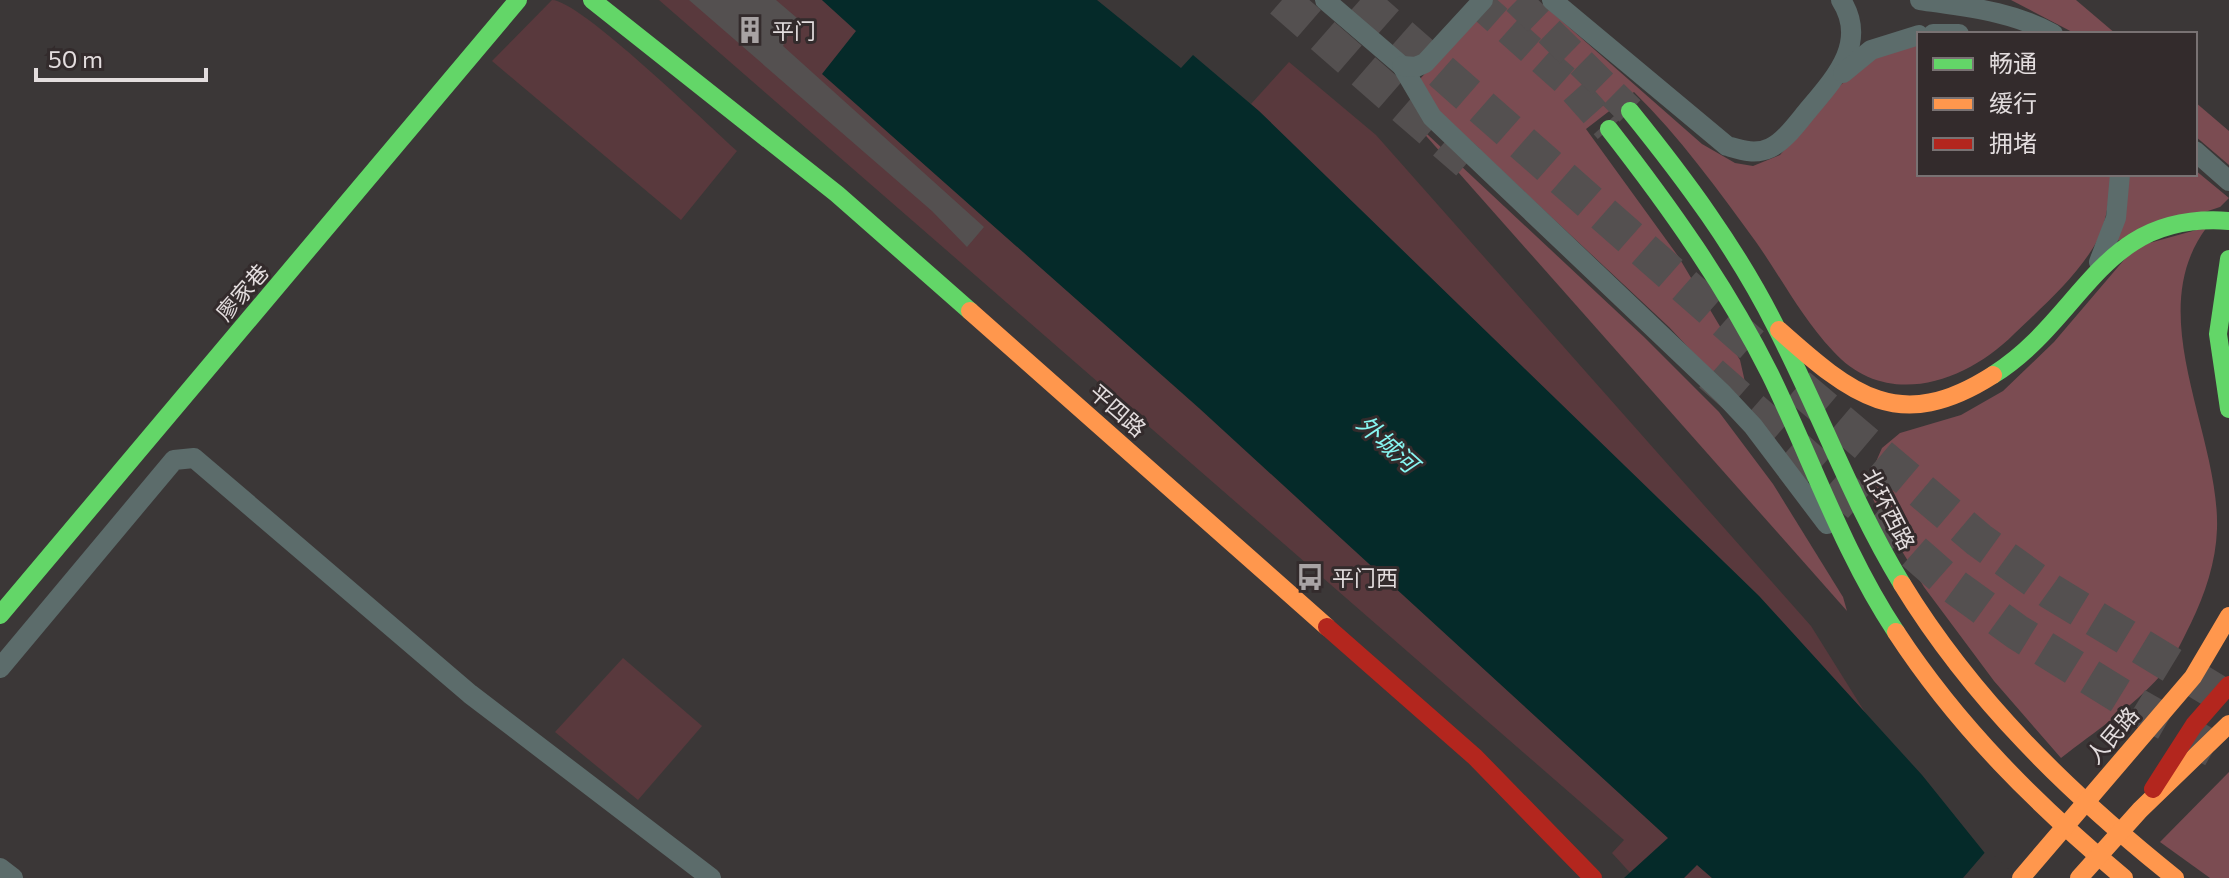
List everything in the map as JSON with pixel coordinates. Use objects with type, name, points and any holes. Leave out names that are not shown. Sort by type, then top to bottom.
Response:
[{"type":"main road","name":"廖家巷","points":[[0,615],[144,441],[411,132],[518,0]]},
{"type":"main road","name":"平四路","points":[[592,0],[849,204],[1475,757],[1592,877]]},
{"type":"main road","name":"北环西路","points":[[1630,111],[1711,217],[1776,326],[1882,550],[1952,657],[2040,762],[2175,878]]},
{"type":"main road","points":[[1609,129],[1688,233],[1753,342],[1851,556],[1892,627],[1968,726],[2021,786],[2124,878]]},
{"type":"main road","points":[[1776,326],[1819,367],[1854,392],[1883,404],[1915,408],[1953,399],[1988,381],[2045,330],[2090,280],[2142,234],[2179,222],[2222,220]]},
{"type":"main road","points":[[2229,259],[2217,323],[2219,359],[2229,409]]},
{"type":"main road","name":"人民路","points":[[2021,878],[2193,677],[2229,616]]},
{"type":"main road","points":[[2135,816],[2194,725],[2229,685]]},
{"type":"main road","points":[[2079,878],[2135,816],[2229,724]]},
{"type":"street","points":[[1402,66],[1411,68],[1425,63],[1483,0]]},
{"type":"street","points":[[1552,0],[1727,146],[1748,152],[1769,148],[1788,133],[1829,86],[1871,50],[1917,36]]},
{"type":"street","points":[[1829,86],[1850,50],[1851,23],[1841,0]]},
{"type":"street","points":[[1920,0],[2006,15],[2031,22],[2049,32]]},
{"type":"street","points":[[1334,3],[1402,66],[1432,117],[1644,317],[1753,426],[1851,556]]},
{"type":"street","points":[[2197,153],[2229,181]]},
{"type":"street","points":[[2090,280],[2110,241],[2120,176]]},
{"type":"street","points":[[0,668],[174,460],[194,458],[470,694],[711,878]]},
{"type":"street","points":[[0,868],[13,878]]},
{"type":"shaded area","points":[[552,0],[567,5],[615,41],[737,151],[681,220],[492,61]]},
{"type":"shaded area","points":[[659,0],[822,0],[857,31],[823,74],[1199,408],[1712,878],[1635,878],[1612,853],[1624,840]]},
{"type":"shaded area","points":[[1491,0],[1534,0],[1546,7],[1702,144],[1735,163],[1753,166],[1780,155],[1832,93],[1869,59],[1917,43],[1917,176],[2111,176],[2108,207],[2098,239],[2071,277],[1994,351],[1972,366],[1925,383],[1901,384],[1877,380],[1854,369],[1822,338],[1713,184],[1634,92],[1586,129],[1678,256],[1740,360],[1745,382],[1742,391],[1733,395],[1669,327],[1437,110],[1420,79]]},
{"type":"shaded area","points":[[2011,0],[2076,0],[2114,32],[2072,32]]},
{"type":"shaded area","points":[[1289,62],[1376,135],[1811,626],[1866,714],[1759,596],[1251,104]]},
{"type":"shaded area","points":[[2197,104],[2229,131],[2229,165],[2197,138]]},
{"type":"shaded area","points":[[1412,120],[1644,337],[1719,412],[1773,484],[1843,597],[1847,611]]},
{"type":"shaded area","points":[[2197,172],[2229,198],[2220,207],[2117,241],[2128,176],[2197,176]]},
{"type":"shaded area","points":[[2207,227],[2189,261],[2181,297],[2182,335],[2188,375],[2215,492],[2217,529],[2209,578],[2184,637],[2160,676],[2126,709],[2061,758],[1994,681],[1924,587],[1873,499],[1871,473],[1882,448],[1900,433],[1961,415],[2003,391],[2054,342],[2135,247]]},
{"type":"shaded area","points":[[623,658],[702,726],[638,800],[555,732]]},
{"type":"shaded area","points":[[2229,772],[2229,878],[2210,878],[2160,842]]},
{"type":"water","name":"外城河","points":[[822,0],[1097,0],[1181,68],[1193,55],[1259,111],[1759,596],[1922,775],[1988,857],[2013,878],[1712,878],[1697,865],[1684,878],[1624,878],[1668,838],[1199,408],[822,74],[856,31]]},
{"type":"pier","points":[[1987,850],[2016,875],[2017,878],[1963,878]]},
{"type":"building","points":[[689,0],[776,0],[797,18],[783,46],[984,227],[967,247],[932,211]]},
{"type":"tunnel","points":[[1282,0],[1468,162]]},
{"type":"tunnel","points":[[1360,0],[1760,352]]},
{"type":"tunnel","points":[[1475,0],[1566,81],[1609,129]]},
{"type":"tunnel","points":[[1517,0],[1630,111]]},
{"type":"tunnel","points":[[1711,374],[1947,581],[2017,632],[2140,708],[2229,758]]},
{"type":"tunnel","points":[[1798,386],[1979,540],[2050,591],[2221,695]]},
{"type":"traffic: fast","points":[[0,615],[518,0]]},
{"type":"traffic: fast","points":[[592,0],[837,194],[970,311]]},
{"type":"traffic: fast","points":[[1630,111],[1709,215],[1761,298],[1867,521],[1902,584]]},
{"type":"traffic: fast","points":[[1609,129],[1675,217],[1735,309],[1770,374],[1860,570],[1896,632]]},
{"type":"traffic: fast","points":[[1993,375],[2051,325],[2097,272],[2122,250],[2151,233],[2186,222],[2229,221]]},
{"type":"traffic: fast","points":[[2229,259],[2218,334],[2229,409]]},
{"type":"traffic: slow","points":[[970,311],[1327,627]]},
{"type":"traffic: slow","points":[[1779,330],[1830,373],[1854,389],[1878,399],[1903,404],[1930,402],[1960,393],[1993,375]]},
{"type":"traffic: slow","points":[[1902,584],[1960,667],[2025,743],[2098,813],[2175,878]]},
{"type":"traffic: slow","points":[[2021,878],[2193,677],[2229,616]]},
{"type":"traffic: slow","points":[[1896,632],[1972,732],[2060,822],[2124,878]]},
{"type":"traffic: slow","points":[[2079,878],[2140,810],[2229,724]]},
{"type":"traffic: jam","points":[[1327,627],[1475,757],[1593,878]]},
{"type":"traffic: jam","points":[[2153,789],[2194,725],[2229,685]]},
{"type":"place","name":"平门","points":[[750,30]]},
{"type":"place","name":"平门西","points":[[1310,577]]}]
